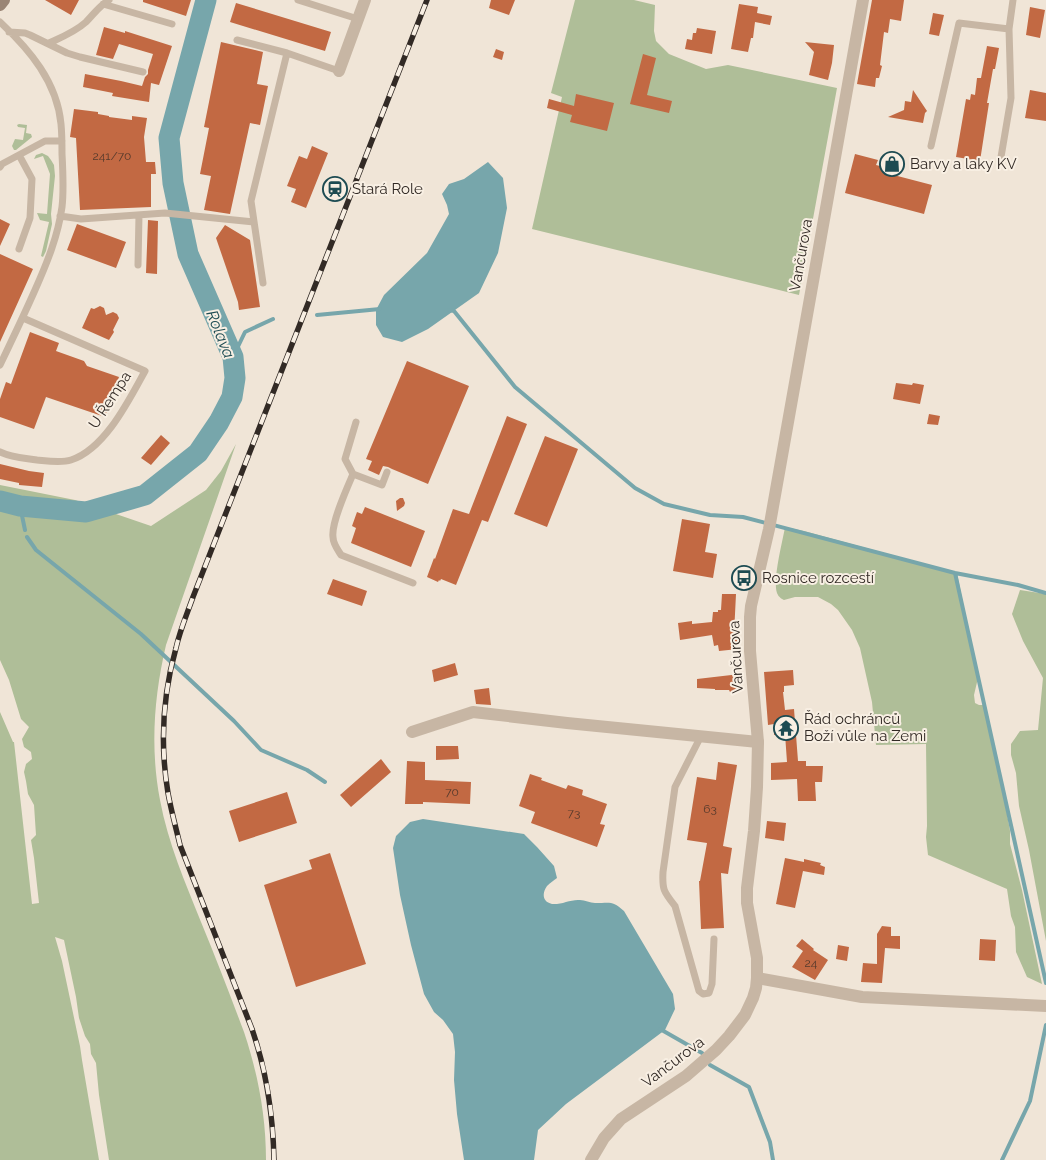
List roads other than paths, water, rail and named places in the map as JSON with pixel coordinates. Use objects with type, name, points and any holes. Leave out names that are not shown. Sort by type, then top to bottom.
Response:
[{"type":"main road","points":[[0,5],[4,0]]},
{"type":"street","points":[[339,71],[365,0]]},
{"type":"street","name":"Vančurova","points":[[591,1160],[604,1138],[621,1119],[686,1076],[716,1050],[745,1015],[753,998],[757,978],[757,958],[747,902],[747,888],[754,831],[758,742],[750,642],[751,606],[769,530],[863,0]]},
{"type":"street","points":[[412,732],[473,712],[567,724],[758,742]]},
{"type":"street","points":[[757,978],[862,997],[1046,1006]]},
{"type":"lane","points":[[298,0],[358,19]]},
{"type":"lane","points":[[1001,157],[1011,98],[1009,29],[1013,0]]},
{"type":"lane","points":[[48,43],[72,32],[86,22],[105,2],[172,24]]},
{"type":"lane","points":[[0,22],[49,81],[56,99],[61,123],[63,175],[62,207],[55,239],[23,318],[0,365]]},
{"type":"lane","points":[[931,146],[959,22],[1009,29]]},
{"type":"lane","points":[[9,32],[25,33],[67,53],[80,57],[143,72]]},
{"type":"lane","points":[[237,40],[287,53],[339,71]]},
{"type":"lane","points":[[263,283],[251,201],[287,53]]},
{"type":"lane","points":[[1,165],[45,141],[62,141]]},
{"type":"lane","points":[[18,155],[32,179],[30,218],[19,249]]},
{"type":"lane","points":[[60,216],[81,219],[165,213],[254,222]]},
{"type":"lane","points":[[138,215],[138,265]]},
{"type":"lane","name":"U Řempa","points":[[0,452],[8,456],[48,462],[69,461],[83,455],[107,434],[145,371],[23,318]]},
{"type":"lane","points":[[356,422],[345,459],[353,474],[382,485],[387,472]]},
{"type":"lane","points":[[353,474],[333,529],[332,538],[337,548],[341,555],[413,583]]},
{"type":"lane","points":[[701,736],[675,787],[662,887],[675,906],[699,991],[704,994],[709,993],[712,984],[714,939]]},
{"type":"water","points":[[488,162],[503,178],[507,208],[498,253],[479,293],[428,329],[402,342],[383,337],[376,325],[376,310],[384,295],[427,253],[449,214],[442,194],[449,184],[464,179]]},
{"type":"water","points":[[423,819],[524,834],[554,866],[557,878],[545,889],[544,897],[546,901],[555,904],[582,900],[593,903],[611,903],[620,907],[673,994],[675,1009],[665,1030],[566,1104],[538,1130],[534,1160],[464,1160],[454,1080],[455,1052],[453,1034],[443,1020],[434,1012],[424,994],[400,895],[393,848],[396,836],[410,822]]},
{"type":"waterway","name":"Rolava","points":[[0,501],[20,506],[86,512],[145,495],[198,453],[219,422],[232,397],[235,378],[233,357],[188,254],[173,183],[169,138],[206,0]]},
{"type":"waterway","points":[[317,315],[380,309]]},
{"type":"waterway","points":[[449,310],[454,311],[515,387],[635,488],[664,504],[710,515],[743,517],[955,573],[1018,585],[1046,593]]},
{"type":"waterway","points":[[233,357],[245,332],[273,319]]},
{"type":"waterway","points":[[20,506],[25,530]]},
{"type":"waterway","points":[[27,537],[36,550],[141,634],[234,721],[261,750],[307,770],[325,782]]},
{"type":"waterway","points":[[955,573],[1046,983]]},
{"type":"waterway","points":[[1002,1160],[1030,1101],[1046,1025]]},
{"type":"waterway","points":[[660,1029],[702,1053]]},
{"type":"waterway","points":[[710,1065],[749,1087],[770,1142],[773,1160]]},
{"type":"railway","points":[[274,1160],[272,1126],[262,1061],[252,1029],[180,845],[172,812],[164,757],[164,720],[168,683],[178,641],[193,597],[427,0]]},
{"type":"place","name":"Barvy a laky KV","points":[[892,164]]},
{"type":"place","name":"Stará Role","points":[[335,189]]},
{"type":"place","name":"Rosnice rozcestí","points":[[744,578]]},
{"type":"place","name":"Řád ochránců Boží vůle na Zemi","points":[[786,728]]}]
